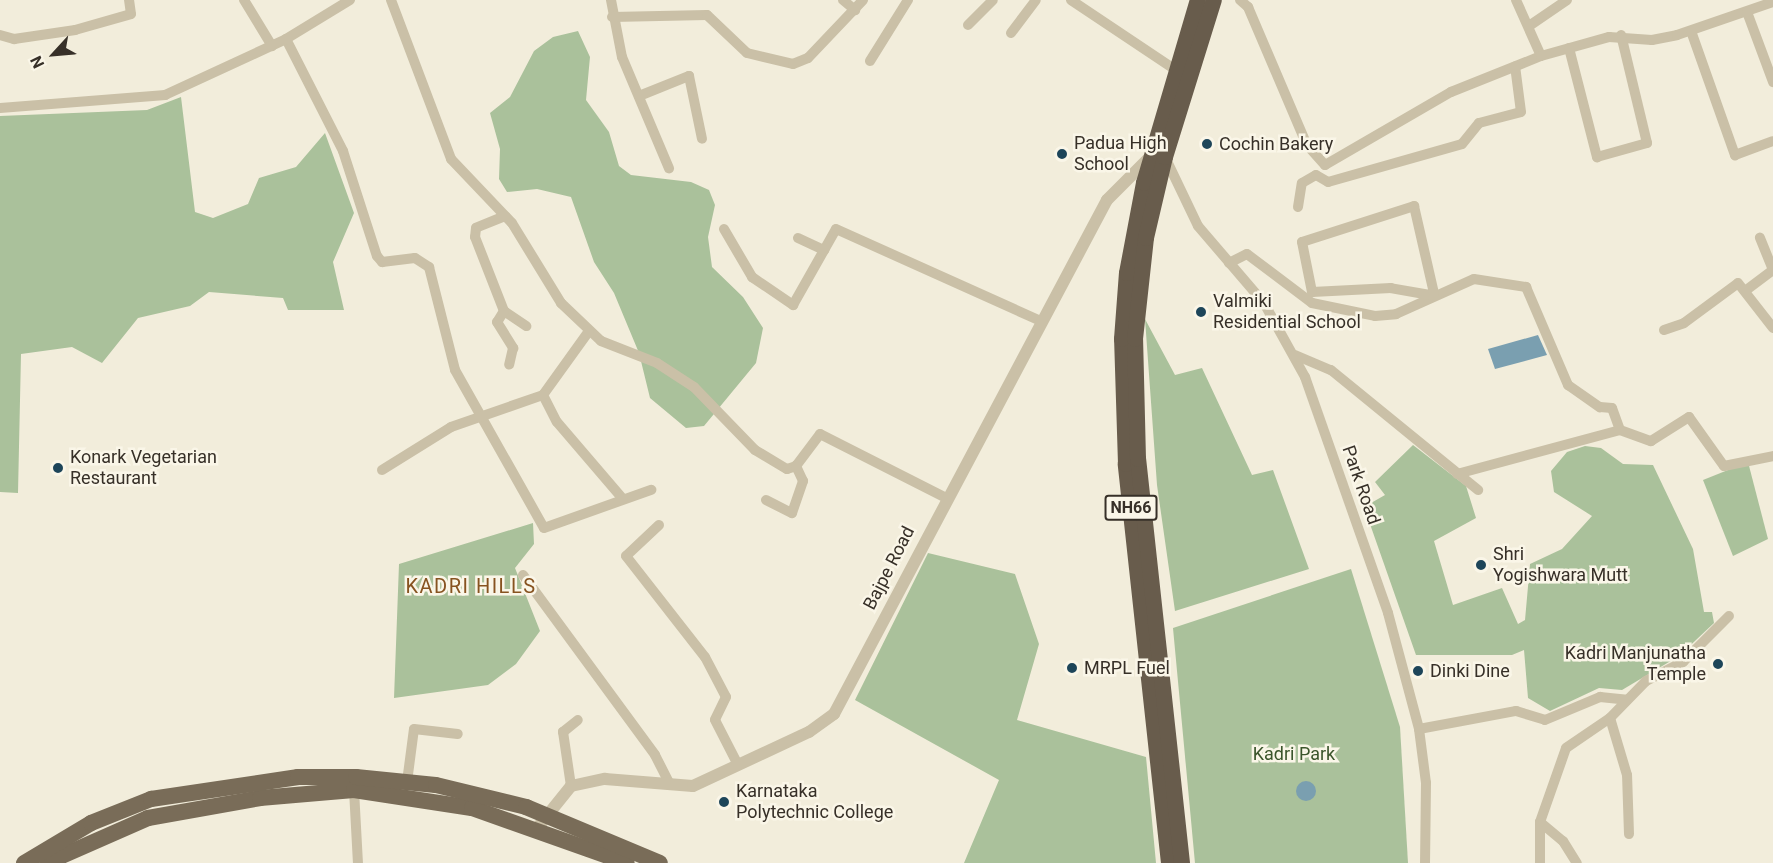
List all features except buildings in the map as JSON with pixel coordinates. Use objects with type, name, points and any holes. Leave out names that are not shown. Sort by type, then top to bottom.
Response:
[{"type":"highway","name":"NH66","points":[[1182,863],[1135,389],[1146,238],[1158,156],[1214,0]]},
{"type":"highway","name":"NH66","points":[[1169,863],[1122,389],[1127,273],[1195,1]]},
{"type":"main road","points":[[24,863],[120,809],[194,789],[298,777],[408,782],[543,821],[660,863]]},
{"type":"main road","points":[[46,863],[148,818],[260,798],[354,790],[543,821],[627,863]]},
{"type":"street","points":[[0,35],[14,39],[86,27],[131,14],[129,0]]},
{"type":"street","points":[[244,0],[272,45]]},
{"type":"street","points":[[0,108],[165,95],[286,39],[350,0]]},
{"type":"street","points":[[391,0],[452,159],[505,216],[547,285],[589,331],[657,363],[712,401],[738,437],[787,469],[796,466],[820,434],[946,498]]},
{"type":"street","points":[[611,0],[612,17],[639,96],[669,168]]},
{"type":"street","points":[[843,0],[855,10]]},
{"type":"street","points":[[612,17],[707,15],[747,52],[768,62],[793,64],[808,58],[863,0]]},
{"type":"street","points":[[870,61],[908,0]]},
{"type":"street","points":[[968,25],[993,0]]},
{"type":"street","points":[[1011,33],[1036,0]]},
{"type":"street","points":[[1071,0],[1177,71]]},
{"type":"street","points":[[1240,0],[1248,7],[1307,145],[1325,165],[1451,92],[1541,56],[1621,35],[1652,40],[1691,31],[1773,2]]},
{"type":"street","points":[[1516,0],[1541,56]]},
{"type":"street","points":[[1529,26],[1567,0]]},
{"type":"street","points":[[1747,12],[1773,82]]},
{"type":"street","points":[[1691,31],[1735,156],[1773,141]]},
{"type":"street","points":[[1569,48],[1597,157],[1647,144],[1621,35]]},
{"type":"street","points":[[286,39],[343,151],[377,256],[382,262],[416,258],[429,267],[455,370],[478,416],[544,528],[651,490]]},
{"type":"street","points":[[1298,207],[1302,183],[1316,175],[1328,182],[1462,144],[1479,123],[1521,112],[1515,66]]},
{"type":"street","points":[[639,96],[689,76],[702,139]]},
{"type":"street","name":"Park Road","points":[[1158,156],[1198,226],[1264,303],[1295,355],[1389,614],[1419,729],[1426,783],[1425,863]]},
{"type":"street","name":"Bajpe Road","points":[[571,786],[606,779],[693,786],[809,732],[834,714],[946,498],[1107,200],[1158,156]]},
{"type":"street","points":[[1414,206],[1432,294],[1391,288],[1312,292],[1302,242],[1414,206]]},
{"type":"street","points":[[505,216],[474,232],[504,311],[526,326]]},
{"type":"street","points":[[724,229],[752,276],[794,305],[836,229],[1041,321]]},
{"type":"street","points":[[1745,291],[1773,270],[1760,237]]},
{"type":"street","points":[[798,238],[824,250]]},
{"type":"street","points":[[1229,263],[1247,254],[1300,297],[1329,309],[1396,314],[1432,294],[1474,279],[1526,287],[1568,385],[1600,407],[1612,408],[1620,430]]},
{"type":"street","points":[[1664,330],[1684,323],[1738,283],[1773,328]]},
{"type":"street","points":[[504,311],[497,322],[512,342],[509,365]]},
{"type":"street","points":[[382,470],[451,427],[543,395],[589,331]]},
{"type":"street","points":[[1295,355],[1331,370],[1478,490]]},
{"type":"street","points":[[543,395],[557,422],[623,499]]},
{"type":"street","points":[[1457,474],[1620,430],[1651,441],[1689,417],[1724,466],[1773,456]]},
{"type":"street","points":[[766,500],[792,513],[804,482],[796,466]]},
{"type":"street","points":[[659,525],[626,556],[705,657],[726,697],[715,720],[738,765]]},
{"type":"street","points":[[523,575],[656,755],[670,784]]},
{"type":"street","points":[[1540,863],[1540,822],[1566,748],[1610,717],[1646,681],[1683,662],[1729,616]]},
{"type":"street","points":[[1419,729],[1516,711],[1545,720],[1600,697],[1627,700]]},
{"type":"street","points":[[1610,717],[1627,776],[1629,834]]},
{"type":"street","points":[[543,821],[571,786],[563,732],[578,720]]},
{"type":"street","points":[[408,782],[414,729],[458,734]]},
{"type":"street","points":[[354,790],[358,863]]},
{"type":"street","points":[[1540,822],[1563,841],[1577,863]]},
{"type":"green space","points":[[578,31],[590,57],[586,100],[609,132],[619,166],[631,175],[691,182],[709,190],[715,205],[708,237],[712,267],[743,297],[763,328],[756,363],[704,426],[686,428],[650,398],[639,353],[614,293],[594,262],[571,197],[537,189],[507,192],[499,179],[500,149],[490,113],[510,97],[534,51],[553,37]]},
{"type":"green space","points":[[181,97],[195,212],[213,218],[248,204],[259,178],[296,167],[325,133],[354,213],[333,262],[344,310],[288,310],[283,298],[209,292],[190,306],[138,318],[102,363],[72,347],[21,354],[18,493],[0,492],[0,116],[147,110]]},
{"type":"green space","points":[[1145,319],[1175,375],[1202,368],[1252,475],[1273,470],[1309,569],[1175,611],[1157,485]]},
{"type":"green space","points":[[1413,445],[1466,486],[1476,518],[1434,541],[1453,605],[1502,588],[1518,624],[1525,620],[1530,564],[1562,549],[1592,516],[1554,492],[1551,471],[1567,452],[1585,446],[1601,448],[1623,464],[1653,465],[1693,549],[1704,612],[1712,612],[1714,623],[1679,656],[1622,690],[1599,688],[1550,711],[1528,698],[1524,650],[1512,655],[1416,655],[1364,507],[1385,495],[1375,482]]},
{"type":"green space","points":[[1748,462],[1768,539],[1733,556],[1703,480]]},
{"type":"green space","points":[[533,523],[534,544],[515,568],[540,631],[516,664],[488,685],[394,698],[399,564]]},
{"type":"green space","points":[[928,553],[1015,574],[1039,644],[1017,720],[1146,757],[1156,863],[964,863],[999,780],[855,700]]},
{"type":"green space","name":"Kadri Park","points":[[1351,569],[1400,727],[1408,863],[1195,863],[1173,628]]},
{"type":"water","points":[[1538,335],[1547,355],[1495,369],[1488,349]]},
{"type":"water","points":[[1306,781],[1313,784],[1316,791],[1313,798],[1306,801],[1299,798],[1296,791],[1299,784]]},
{"type":"place","name":"Cochin Bakery","points":[[1207,144]]},
{"type":"place","name":"Padua High School","points":[[1062,154]]},
{"type":"place","name":"Valmiki Residential School","points":[[1201,312]]},
{"type":"place","name":"Konark Vegetarian Restaurant","points":[[58,468]]},
{"type":"place","name":"Shri Yogishwara Mutt","points":[[1481,565]]},
{"type":"place","name":"Kadri Manjunatha Temple","points":[[1718,664]]},
{"type":"place","name":"MRPL Fuel","points":[[1072,668]]},
{"type":"place","name":"Dinki Dine","points":[[1418,671]]},
{"type":"place","name":"Karnataka Polytechnic College","points":[[724,802]]},
{"type":"district","name":"KADRI HILLS","points":[[471,586]]}]
